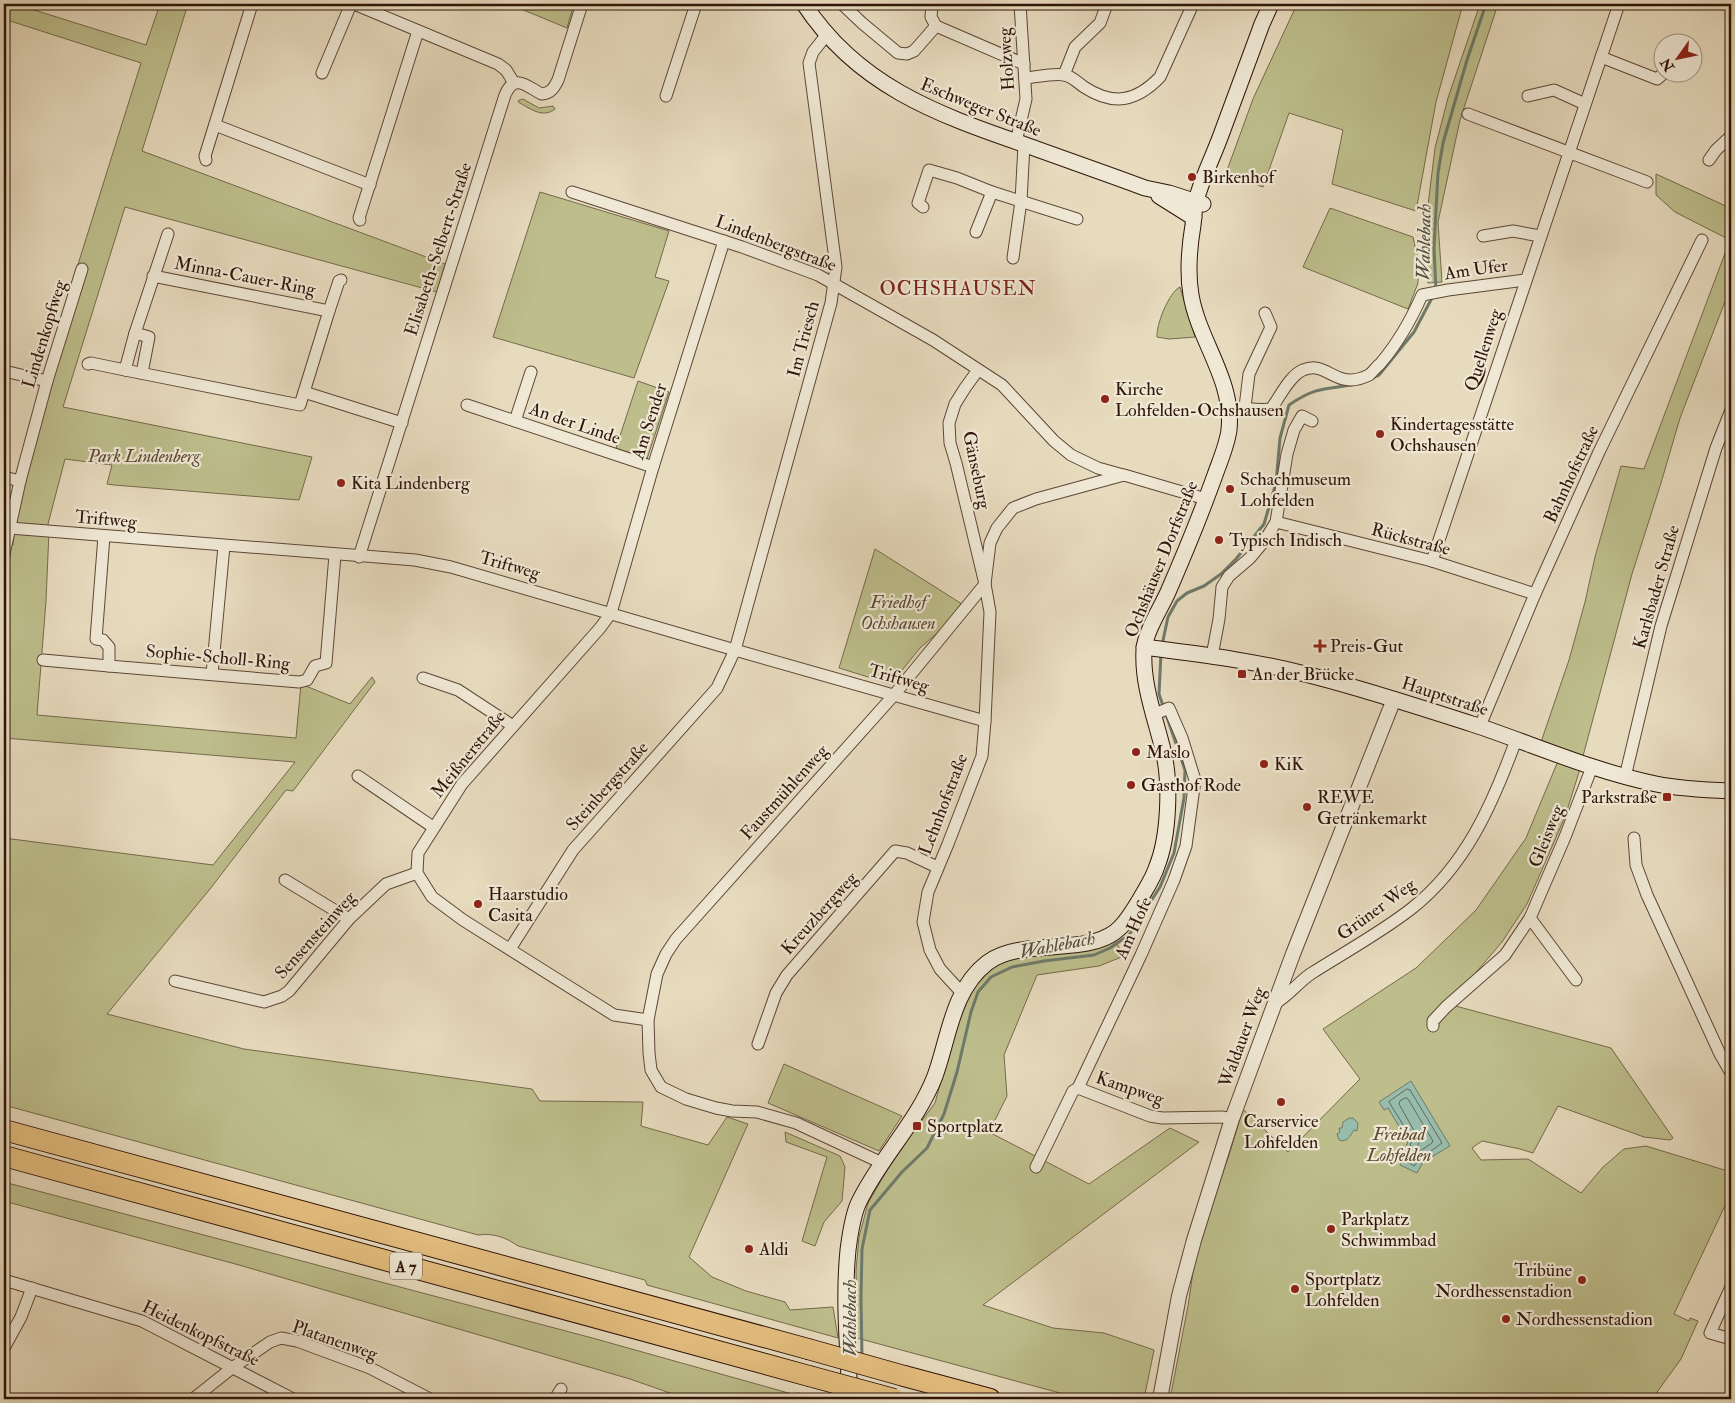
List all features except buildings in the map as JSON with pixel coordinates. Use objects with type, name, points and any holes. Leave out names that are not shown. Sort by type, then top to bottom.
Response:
[{"type":"highway","name":"A 7","points":[[4,1130],[990,1399]]},
{"type":"highway","name":"A 7","points":[[4,1156],[894,1399]]},
{"type":"main road","name":"Eschweger Straße","points":[[804,4],[811,16],[862,68],[901,94],[934,111],[1145,188],[1199,203]]},
{"type":"main road","name":"Ochshäuser Dorfstraße","points":[[850,1399],[846,1271],[856,1208],[928,1091],[936,1073],[954,1011],[962,993],[978,971],[990,961],[1002,955],[1028,948],[1093,941],[1117,931],[1126,921],[1154,876],[1159,863],[1168,801],[1167,768],[1159,712],[1145,677],[1149,647],[1224,452],[1229,430],[1224,382],[1201,330],[1191,298],[1188,277],[1188,254],[1194,218],[1207,170],[1262,24],[1272,4]]},
{"type":"main road","name":"Eschweger Straße","points":[[1145,188],[1194,218]]},
{"type":"main road","name":"Hauptstraße","points":[[1149,647],[1300,672],[1480,726],[1592,767],[1656,784],[1696,790],[1731,792]]},
{"type":"street","points":[[206,160],[205,156],[252,4]]},
{"type":"street","points":[[322,73],[353,4],[498,64],[506,70],[514,84],[529,85],[542,94],[548,94],[558,80],[582,4]]},
{"type":"street","points":[[666,96],[696,4]]},
{"type":"street","points":[[842,4],[898,53],[908,54],[914,51],[936,26]]},
{"type":"street","points":[[932,4],[931,17],[936,26],[1024,64]]},
{"type":"street","name":"Holzweg","points":[[1013,258],[1021,200],[1020,143],[1026,99],[1020,4]]},
{"type":"street","points":[[1064,75],[1074,47],[1100,23],[1107,4]]},
{"type":"street","points":[[1025,78],[1064,75],[1099,96],[1111,100],[1128,98],[1141,93],[1152,86],[1160,77],[1193,4]]},
{"type":"street","name":"Quellenweg","points":[[1432,561],[1601,57],[1616,5]]},
{"type":"street","points":[[360,220],[359,218],[418,31]]},
{"type":"street","name":"Im Triesch","points":[[735,650],[831,303],[834,284],[836,267],[830,211],[809,64],[813,52],[828,34]]},
{"type":"street","points":[[1601,57],[1652,77]]},
{"type":"street","name":"Elisabeth-Selbert-Straße","points":[[359,556],[506,95],[509,87],[514,84]]},
{"type":"street","points":[[1528,96],[1554,90],[1585,104]]},
{"type":"street","points":[[1468,114],[1647,182]]},
{"type":"street","points":[[215,125],[370,185]]},
{"type":"street","points":[[1709,160],[1716,150],[1731,136]]},
{"type":"street","points":[[923,207],[918,203],[929,170],[1077,219]]},
{"type":"street","name":"Lindenbergstraße","points":[[572,192],[724,241],[818,275],[933,340],[1002,385],[1054,441],[1071,455],[1098,468],[1124,475]]},
{"type":"street","points":[[976,232],[992,192]]},
{"type":"street","points":[[1483,236],[1513,231],[1540,236]]},
{"type":"street","name":"Minna-Cauer-Ring","points":[[125,370],[135,332],[168,234]]},
{"type":"street","name":"Bahnhofstraße","points":[[1480,726],[1535,594],[1599,452],[1702,240]]},
{"type":"street","name":"Am Sender","points":[[611,613],[653,467],[724,241]]},
{"type":"street","name":"Lindenkopfweg","points":[[4,554],[20,481],[47,381],[82,269]]},
{"type":"street","name":"Minna-Cauer-Ring","points":[[153,276],[329,311]]},
{"type":"street","name":"Minna-Cauer-Ring","points":[[304,392],[329,311],[339,281],[341,280]]},
{"type":"street","name":"Am Ufer","points":[[1228,408],[1260,410],[1271,408],[1288,383],[1301,370],[1319,369],[1341,378],[1354,380],[1370,374],[1394,347],[1408,326],[1422,295],[1525,280]]},
{"type":"street","points":[[1245,408],[1249,374],[1271,327],[1265,313]]},
{"type":"street","points":[[135,332],[149,337],[142,373]]},
{"type":"street","points":[[88,364],[91,363],[300,405],[304,392],[402,423]]},
{"type":"street","points":[[4,370],[47,381]]},
{"type":"street","name":"Gänseburg","points":[[978,370],[964,388],[955,404],[949,423],[950,443],[985,584]]},
{"type":"street","name":"An der Linde","points":[[515,421],[531,372]]},
{"type":"street","name":"An der Linde","points":[[467,405],[653,467]]},
{"type":"street","name":"Karlsbader Straße","points":[[1625,776],[1660,626],[1716,448],[1731,410]]},
{"type":"street","points":[[1212,656],[1219,619],[1222,587],[1229,576],[1250,558],[1260,546],[1276,522],[1287,454],[1294,430],[1302,416],[1312,422]]},
{"type":"street","points":[[985,584],[990,543],[997,528],[1013,508],[1036,499],[1124,475],[1206,499]]},
{"type":"street","points":[[4,477],[20,481]]},
{"type":"street","name":"Rückstraße","points":[[1276,522],[1432,561],[1535,594]]},
{"type":"street","name":"Triftweg","points":[[10,528],[415,560],[451,567],[985,721]]},
{"type":"street","points":[[104,536],[96,639],[103,640],[109,647],[109,666]]},
{"type":"street","points":[[212,674],[224,546]]},
{"type":"street","name":"Sophie-Scholl-Ring","points":[[43,660],[303,682],[310,676],[315,666],[326,664],[335,555]]},
{"type":"street","name":"Faustmühlenweg","points":[[882,1163],[796,1123],[757,1112],[716,1108],[686,1099],[661,1087],[651,1070],[648,1053],[648,1020],[657,974],[666,954],[676,940],[894,695],[985,584]]},
{"type":"street","name":"Lehnhofstraße","points":[[962,993],[940,969],[930,950],[923,922],[928,892],[937,866],[948,844],[982,756],[990,612],[985,584]]},
{"type":"street","name":"Meißnerstraße","points":[[417,873],[418,853],[462,784],[600,628],[611,613]]},
{"type":"street","name":"Steinbergstraße","points":[[510,949],[573,850],[716,688],[735,650]]},
{"type":"street","points":[[423,678],[458,690],[512,726]]},
{"type":"street","name":"Waldauer Weg","points":[[1160,1399],[1179,1296],[1194,1240],[1232,1119],[1274,1004],[1394,699]]},
{"type":"street","name":"Am Hofe","points":[[1036,1167],[1073,1092],[1078,1088],[1145,947],[1174,880],[1186,846],[1195,780],[1182,738],[1169,708],[1159,712]]},
{"type":"street","name":"Grüner Weg","points":[[1274,1004],[1282,1000],[1310,974],[1367,940],[1412,908],[1445,876],[1484,818],[1516,740]]},
{"type":"street","name":"Gleisweg","points":[[1433,1026],[1433,1021],[1446,1007],[1506,955],[1530,918],[1565,837],[1592,767]]},
{"type":"street","points":[[358,776],[433,827]]},
{"type":"street","points":[[1634,838],[1636,865],[1647,895],[1720,1054],[1731,1073]]},
{"type":"street","name":"Kreuzbergweg","points":[[758,1044],[776,993],[787,975],[895,851],[907,853],[937,866]]},
{"type":"street","points":[[417,873],[432,897],[463,920],[614,1014],[648,1020]]},
{"type":"street","name":"Sensensteinweg","points":[[175,981],[264,1002],[282,996],[289,991],[349,919],[386,884],[417,873]]},
{"type":"street","points":[[285,880],[349,919]]},
{"type":"street","points":[[1530,918],[1576,980]]},
{"type":"street","name":"Kampweg","points":[[1078,1088],[1150,1116],[1162,1118],[1223,1117],[1232,1119]]},
{"type":"street","name":"Heidenkopfstraße","points":[[4,1280],[142,1321],[294,1399]]},
{"type":"street","points":[[1731,1287],[1710,1333],[1731,1339]]},
{"type":"street","points":[[4,1348],[22,1317],[32,1288]]},
{"type":"street","name":"Platanenweg","points":[[232,1368],[270,1342],[281,1338],[297,1341],[370,1368],[430,1399]]},
{"type":"street","points":[[193,1399],[232,1368]]},
{"type":"street","points":[[555,1399],[561,1389]]},
{"type":"green space","name":"Park Lindenberg","points":[[4,4],[15,4],[146,45],[160,4],[188,4],[142,151],[445,264],[437,292],[125,207],[63,407],[312,457],[299,500],[107,484],[112,465],[65,459],[48,524],[46,601],[37,715],[296,738],[301,684],[350,704],[372,677],[375,682],[293,791],[286,790],[210,889],[107,1014],[244,1049],[532,1089],[540,1101],[643,1102],[641,1126],[708,1145],[727,1117],[748,1124],[689,1257],[712,1277],[746,1291],[785,1302],[790,1310],[833,1307],[838,1338],[647,1285],[645,1280],[518,1246],[499,1236],[478,1235],[4,1105],[4,838],[213,865],[295,762],[4,738],[4,542],[13,545],[15,524],[75,274],[141,63],[4,19]]},
{"type":"green space","points":[[509,4],[574,4],[567,28]]},
{"type":"green space","points":[[755,4],[812,4],[795,9]]},
{"type":"green space","points":[[1297,4],[1463,4],[1436,102],[1416,211],[1332,184],[1343,130],[1289,113],[1263,187],[1226,173],[1253,99]]},
{"type":"green space","points":[[1480,4],[1498,4],[1460,120],[1438,222],[1442,282],[1428,283],[1424,238],[1435,148],[1448,98]]},
{"type":"green space","points":[[523,99],[539,108],[553,106],[555,109],[546,113],[536,112],[518,102]]},
{"type":"green space","points":[[1656,174],[1728,207],[1731,205],[1731,286],[1680,418],[1632,574],[1583,756],[1541,742],[1569,660],[1595,557],[1621,466],[1644,469],[1730,240],[1675,212],[1656,195]]},
{"type":"green space","points":[[540,192],[669,231],[655,277],[669,281],[634,378],[493,337]]},
{"type":"green space","points":[[1330,208],[1413,237],[1418,259],[1418,283],[1408,309],[1303,267]]},
{"type":"green space","points":[[1180,287],[1195,337],[1169,339],[1157,337],[1164,309],[1172,295]]},
{"type":"green space","points":[[638,381],[669,392],[647,459],[616,448]]},
{"type":"green space","name":"Friedhof Ochshausen","points":[[875,549],[962,604],[943,628],[920,648],[891,684],[839,668]]},
{"type":"green space","name":"Freibad Lohfelden","points":[[1558,761],[1580,769],[1565,817],[1527,904],[1502,942],[1472,977],[1452,1005],[1611,1048],[1673,1138],[1670,1140],[1644,1137],[1558,1106],[1533,1153],[1482,1141],[1472,1148],[1481,1160],[1528,1159],[1581,1193],[1603,1167],[1624,1149],[1646,1146],[1731,1172],[1731,1193],[1674,1314],[1689,1321],[1690,1318],[1698,1321],[1681,1359],[1652,1399],[1170,1399],[1188,1306],[1197,1245],[1243,1109],[1288,1152],[1360,1079],[1323,1029],[1416,968],[1476,910],[1526,838]]},
{"type":"green space","points":[[1115,940],[1124,956],[1099,966],[1037,975],[1004,1055],[1007,1096],[989,1132],[1089,1184],[1170,1128],[1199,1142],[983,1305],[1053,1328],[1104,1333],[1154,1350],[1144,1399],[1082,1399],[857,1338],[856,1270],[859,1237],[868,1203],[894,1158],[935,1103],[957,1022],[966,998],[979,976],[996,964],[1016,954]]},
{"type":"green space","points":[[784,1064],[902,1116],[879,1151],[768,1103]]},
{"type":"green space","points":[[785,1132],[840,1156],[845,1167],[842,1201],[824,1222],[815,1246],[802,1241],[827,1157],[786,1142]]},
{"type":"green space","points":[[4,1182],[596,1339],[792,1394],[798,1393],[822,1399],[687,1399],[630,1379],[239,1265],[4,1201]]},
{"type":"water","points":[[1411,1081],[1450,1146],[1423,1162],[1417,1173],[1400,1165],[1408,1141],[1388,1108],[1384,1110],[1379,1102]]},
{"type":"water","points":[[1353,1118],[1358,1123],[1357,1131],[1354,1130],[1346,1140],[1339,1140],[1337,1134],[1340,1132],[1339,1128],[1342,1128],[1343,1122]]},
{"type":"waterway","name":"Wahlebach","points":[[1436,291],[1434,248],[1438,173],[1443,143],[1467,60],[1486,4]]},
{"type":"waterway","name":"Wahlebach","points":[[1372,378],[1379,375],[1414,332],[1433,296]]},
{"type":"waterway","name":"Wahlebach","points":[[1162,645],[1168,617],[1177,601],[1187,593],[1204,586],[1221,574],[1236,559],[1264,524],[1276,483],[1280,438],[1289,405],[1312,392],[1352,385]]},
{"type":"waterway","name":"Wahlebach","points":[[862,1358],[862,1249],[870,1210],[902,1172],[927,1148],[944,1114],[978,992],[991,977],[1012,967],[1094,955],[1110,948],[1129,935],[1160,887],[1174,853],[1184,798],[1185,770],[1159,694],[1161,653]]},
{"type":"place","name":"Birkenhof","points":[[1192,177]]},
{"type":"place","name":"Kirche Lohfelden-Ochshausen","points":[[1105,399]]},
{"type":"place","name":"Kindertagesstätte Ochshausen","points":[[1380,434]]},
{"type":"place","name":"Kita Lindenberg","points":[[341,483]]},
{"type":"place","name":"Schachmuseum Lohfelden","points":[[1230,489]]},
{"type":"place","name":"Typisch Indisch","points":[[1219,540]]},
{"type":"place","name":"Preis-Gut","points":[[1320,646]]},
{"type":"place","name":"An der Brücke","points":[[1242,674]]},
{"type":"place","name":"Maslo","points":[[1136,752]]},
{"type":"place","name":"KiK","points":[[1264,764]]},
{"type":"place","name":"Gasthof Rode","points":[[1131,785]]},
{"type":"place","name":"Parkstraße","points":[[1667,797]]},
{"type":"place","name":"REWE Getränkemarkt","points":[[1307,807]]},
{"type":"place","name":"Haarstudio Casita","points":[[478,904]]},
{"type":"place","name":"Carservice Lohfelden","points":[[1281,1102]]},
{"type":"place","name":"Sportplatz","points":[[917,1126]]},
{"type":"place","name":"Parkplatz Schwimmbad","points":[[1331,1229]]},
{"type":"place","name":"Aldi","points":[[749,1249]]},
{"type":"place","name":"Tribüne Nordhessenstadion","points":[[1582,1280]]},
{"type":"place","name":"Sportplatz Lohfelden","points":[[1295,1289]]},
{"type":"place","name":"Nordhessenstadion","points":[[1506,1319]]},
{"type":"district","name":"OCHSHAUSEN","points":[[958,288]]}]
